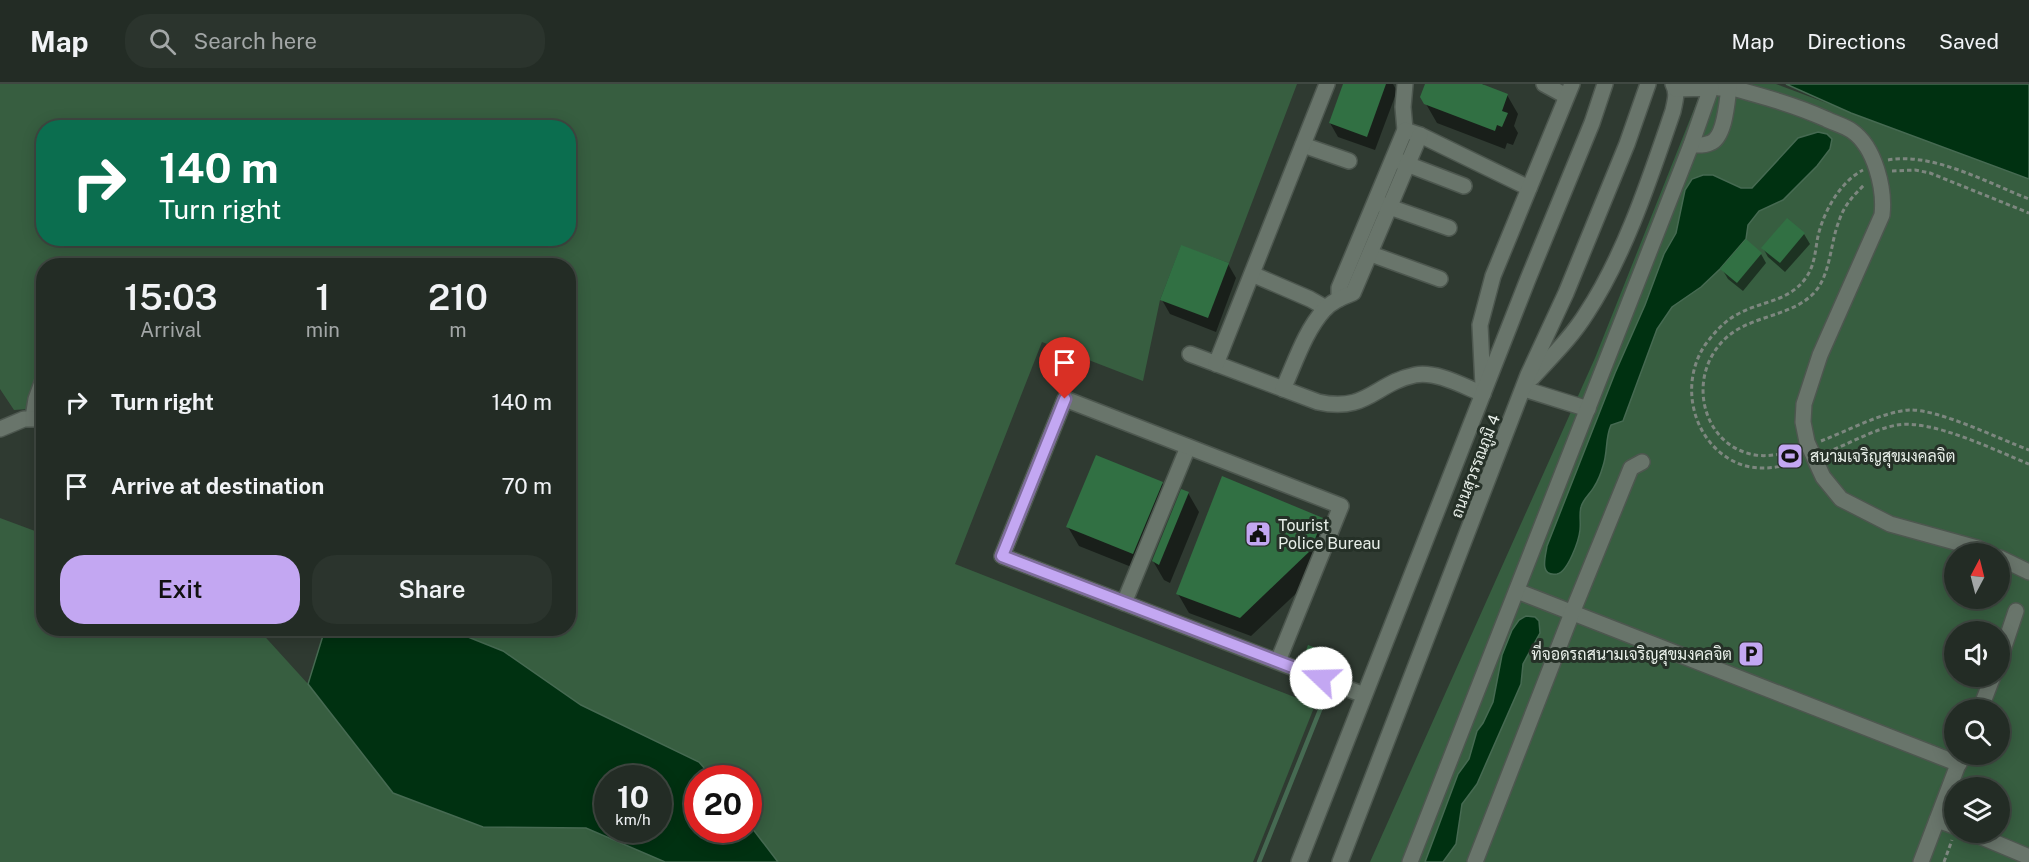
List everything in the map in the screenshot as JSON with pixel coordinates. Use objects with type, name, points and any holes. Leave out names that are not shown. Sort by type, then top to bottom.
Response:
[{"type":"street","points":[[1216,364],[1327,84]]},
{"type":"street","points":[[1401,161],[1405,130],[1403,107],[1405,84]]},
{"type":"street","points":[[1190,354],[1318,402],[1343,405],[1360,402],[1415,375],[1448,380],[1483,393],[1480,325],[1493,276],[1569,90],[1544,84]]},
{"type":"street","name":"ถนนสุวรรณภูมิ 4","points":[[1299,862],[1528,279],[1592,123],[1605,84]]},
{"type":"street","name":"ถนนสุวรรณภูมิ 4","points":[[1340,862],[1525,387],[1627,144],[1648,84]]},
{"type":"street","points":[[1588,409],[1525,387],[1569,339],[1600,292],[1617,260],[1673,111],[1674,87],[1729,87],[1800,108],[1852,131],[1868,151],[1884,199],[1882,215],[1820,355],[1804,404],[1803,422],[1809,446],[1823,477],[1841,499],[1890,524],[1959,543]]},
{"type":"street","points":[[1691,145],[1712,143],[1718,138],[1722,128],[1729,87]]},
{"type":"street","points":[[1410,862],[1691,145],[1710,88]]},
{"type":"street","points":[[1405,130],[1420,135],[1529,188]]},
{"type":"street","points":[[1339,298],[1339,288],[1382,205],[1401,161],[1420,135]]},
{"type":"street","points":[[1303,145],[1349,161]]},
{"type":"street","points":[[1401,161],[1464,186]]},
{"type":"street","points":[[1382,205],[1449,228]]},
{"type":"street","points":[[1283,389],[1313,325],[1326,308],[1339,298],[1353,293],[1371,254],[1382,205]]},
{"type":"street","points":[[1371,254],[1440,279]]},
{"type":"street","points":[[1252,274],[1326,308]]},
{"type":"street","points":[[1278,662],[1341,506],[1065,399],[1002,556],[1278,662],[1364,694]]},
{"type":"street","points":[[0,429],[24,419],[36,419]]},
{"type":"street","points":[[1124,603],[1188,447]]},
{"type":"street","points":[[1475,862],[1631,468],[1642,462]]},
{"type":"street","points":[[2010,562],[2028,568]]},
{"type":"street","points":[[1517,591],[1944,753]]},
{"type":"street","points":[[2010,630],[2016,612]]},
{"type":"street","points":[[1921,862],[1958,765]]},
{"type":"street","points":[[1937,820],[1944,822]]},
{"type":"street","points":[[1995,843],[2029,858]]},
{"type":"path","points":[[2029,213],[1923,171],[1902,169],[1877,175],[1866,182],[1848,202],[1839,220],[1822,279],[1814,293],[1793,308],[1746,324],[1730,336],[1712,355],[1704,377],[1703,404],[1719,437],[1755,455],[1782,454],[1809,446],[1888,414],[1910,410],[1934,414],[2029,450]]},
{"type":"path","points":[[1944,862],[1951,843]]},
{"type":"shaded area","points":[[0,84],[1297,84],[1229,263],[1181,246],[1160,300],[1143,381],[1042,342],[955,564],[1315,705],[1253,862],[778,862],[762,841],[762,765],[702,765],[581,705],[503,651],[465,636],[576,636],[576,258],[36,258],[36,388],[28,409],[14,410],[0,389]]},
{"type":"shaded area","name":"สนามเจริญสุขมงคลจิต","points":[[1704,84],[1776,84],[2029,179],[2029,862],[1370,862],[1595,358]]},
{"type":"shaded area","points":[[1786,84],[2029,84],[2029,179],[1851,113]]},
{"type":"shaded area","points":[[1818,132],[1827,134],[1832,139],[1830,149],[1817,166],[1783,200],[1759,211],[1748,225],[1746,239],[1701,287],[1672,307],[1657,329],[1623,421],[1611,425],[1609,430],[1605,461],[1595,485],[1581,507],[1579,535],[1572,555],[1561,572],[1551,574],[1547,572],[1544,565],[1547,546],[1664,254],[1676,233],[1685,190],[1692,179],[1703,175],[1713,175],[1741,188],[1752,188],[1798,138]]},
{"type":"shaded area","points":[[0,518],[36,531],[36,636],[264,636],[308,684],[393,793],[483,827],[586,828],[594,831],[594,843],[621,843],[665,862],[0,862]]},
{"type":"shaded area","points":[[1526,616],[1535,617],[1539,621],[1540,633],[1523,664],[1521,684],[1477,784],[1462,804],[1456,844],[1443,862],[1425,862],[1458,774],[1469,759],[1477,731],[1493,702],[1502,655],[1512,630],[1519,620]]},
{"type":"shaded area","points":[[323,636],[466,636],[503,651],[581,705],[699,762],[702,765],[684,765],[684,843],[762,843],[762,841],[778,862],[665,862],[621,843],[672,843],[672,765],[594,765],[594,831],[586,828],[483,827],[393,793],[308,684]]},
{"type":"building","points":[[1343,84],[1386,84],[1367,137],[1329,123]]},
{"type":"building","points":[[1425,84],[1482,84],[1508,94],[1502,111],[1508,113],[1502,127],[1497,125],[1495,131],[1424,104],[1420,97]]},
{"type":"building","points":[[1787,218],[1805,233],[1780,263],[1761,248]]},
{"type":"building","points":[[1746,239],[1762,253],[1737,283],[1720,269]]},
{"type":"building","points":[[1181,245],[1229,263],[1208,318],[1160,300]]},
{"type":"building","points":[[1096,455],[1163,482],[1133,554],[1066,527]]},
{"type":"building","name":"Tourist Police Bureau","points":[[1222,476],[1323,518],[1311,550],[1240,618],[1176,594]]},
{"type":"building","points":[[1181,489],[1189,492],[1159,565],[1152,561]]},
{"type":"building","points":[[1308,645],[1326,652],[1320,668],[1302,661]]},
{"type":"waterway","points":[[1259,862],[1324,700]]},
{"type":"place","name":"สนามเจริญสุขมงคลจิต","points":[[1790,456]]},
{"type":"place","name":"Tourist Police Bureau","points":[[1258,534]]},
{"type":"place","name":"ที่จอดรถสนามเจริญสุขมงคลจิต","points":[[1751,654]]},
{"type":"route","points":[[1065,399],[1002,556],[1321,678]]}]
